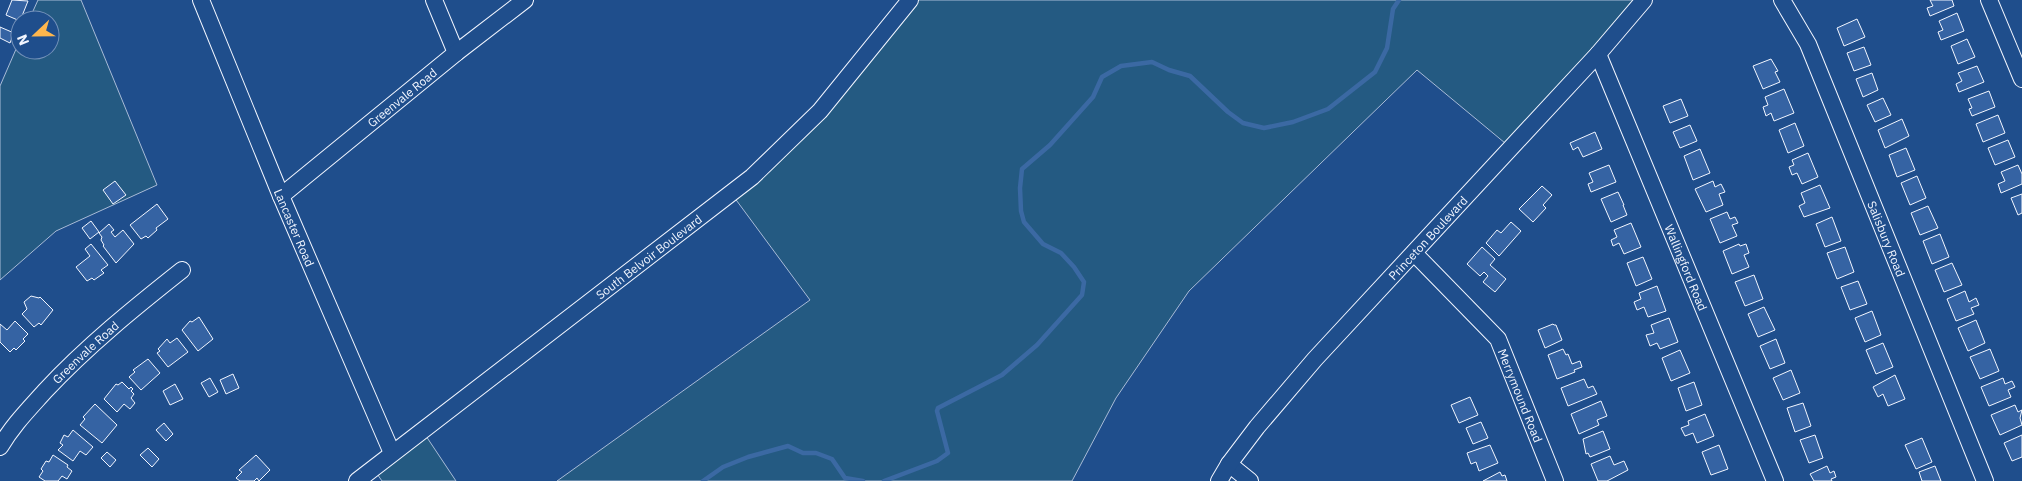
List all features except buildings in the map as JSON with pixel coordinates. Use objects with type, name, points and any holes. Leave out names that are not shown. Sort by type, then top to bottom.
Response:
[{"type":"street","name":"Lancaster Road","points":[[201,0],[281,196],[392,453]]},
{"type":"street","points":[[434,0],[456,53]]},
{"type":"street","name":"Greenvale Road","points":[[281,196],[456,53],[525,0]]},
{"type":"street","name":"South Belvoir Boulevard","points":[[357,481],[752,177],[820,111],[910,0]]},
{"type":"street","name":"Princeton Boulevard","points":[[1219,481],[1229,464],[1257,427],[1315,360],[1598,54],[1644,0]]},
{"type":"street","name":"Salisbury Road","points":[[1782,0],[1808,44],[1985,481]]},
{"type":"street","points":[[1989,0],[2022,79]]},
{"type":"street","name":"Wallingford Road","points":[[1598,54],[1775,481]]},
{"type":"street","name":"Merrymound Road","points":[[1414,253],[1498,339],[1555,481]]},
{"type":"street","name":"Greenvale Road","points":[[0,448],[11,428],[73,361],[121,318],[182,270]]},
{"type":"street","points":[[1229,464],[1250,481]]},
{"type":"shaded area","points":[[38,0],[81,0],[157,185],[56,231],[0,280],[0,86],[11,60],[60,60],[60,10],[34,10]]},
{"type":"shaded area","points":[[910,0],[1644,0],[1511,148],[1417,70],[1189,291],[1116,398],[1072,481],[557,481],[810,300],[731,193],[752,177]]},
{"type":"shaded area","points":[[422,430],[456,481],[382,481],[373,468]]},
{"type":"waterway","points":[[884,481],[937,461],[948,453],[937,411],[938,408],[1002,375],[1037,345],[1082,295],[1084,282],[1074,267],[1061,253],[1043,244],[1024,222],[1021,211],[1020,188],[1022,169],[1050,145],[1093,97],[1102,77],[1121,66],[1152,62],[1169,70],[1190,76],[1228,112],[1243,123],[1264,128],[1293,122],[1328,109],[1375,72],[1387,48],[1393,9],[1399,0]]},
{"type":"waterway","points":[[703,481],[723,467],[748,457],[788,446],[803,453],[816,453],[832,459],[845,478],[863,481]]}]
